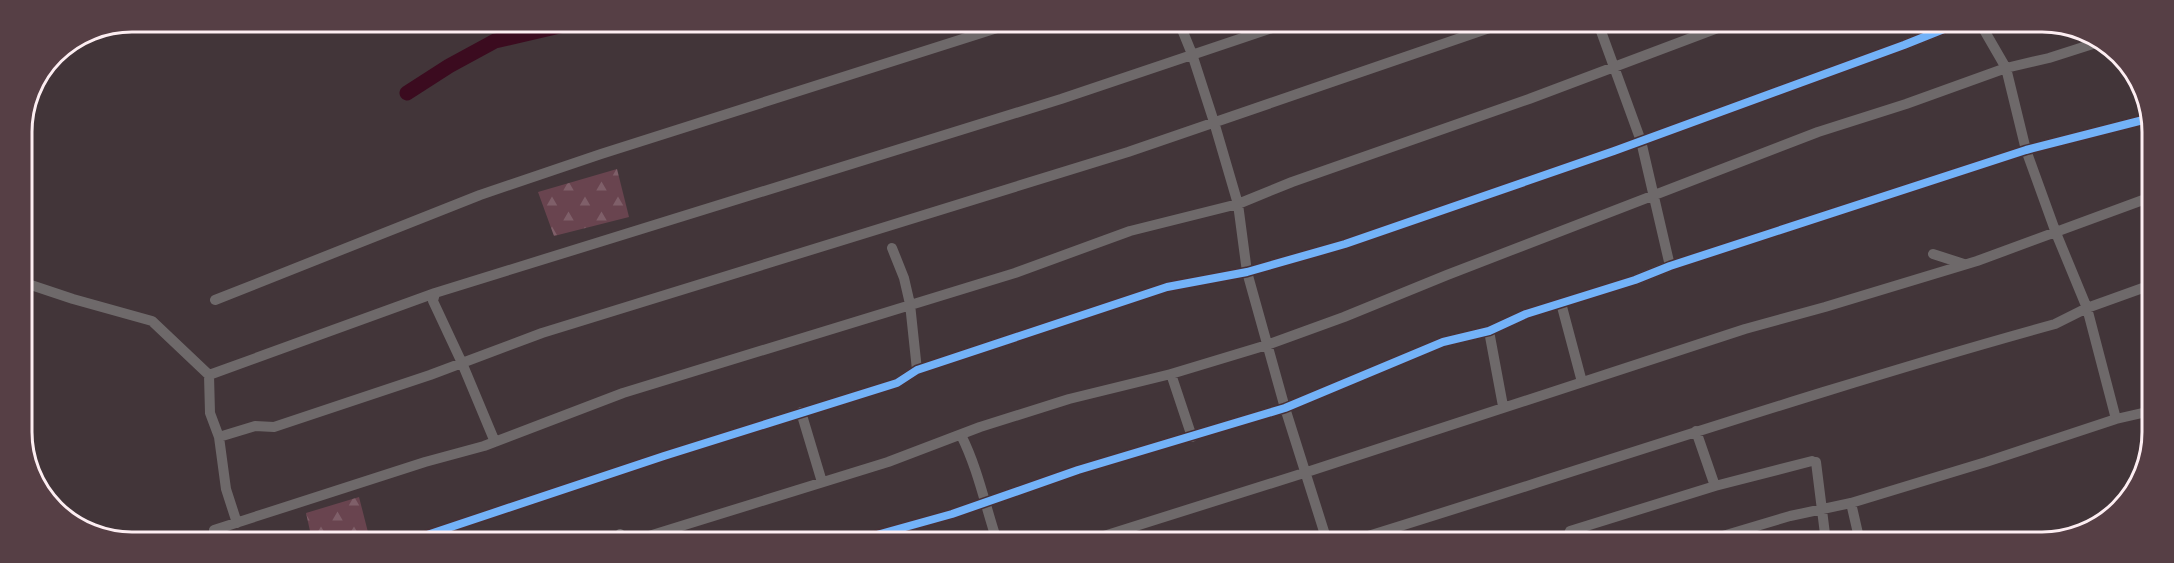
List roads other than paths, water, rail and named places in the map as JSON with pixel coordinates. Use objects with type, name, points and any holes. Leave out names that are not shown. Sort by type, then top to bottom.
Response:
[{"type":"street","points":[[215,300],[480,195],[601,154],[985,32]]},
{"type":"street","points":[[1183,32],[1214,122],[1238,204],[1247,272],[1324,531]]},
{"type":"street","points":[[209,375],[435,293],[1061,99],[1259,32]]},
{"type":"street","points":[[219,437],[255,426],[274,427],[543,333],[1128,152],[1475,32]]},
{"type":"street","points":[[1601,32],[1641,141],[1670,266]]},
{"type":"street","points":[[214,530],[425,462],[495,442],[623,393],[1015,273],[1130,231],[1238,204],[1378,150],[1529,99],[1707,32]]},
{"type":"street","points":[[436,532],[653,459],[897,383],[917,370],[1167,286],[1247,272],[1345,244],[1641,141],[1936,32]]},
{"type":"street","points":[[1985,32],[2006,68],[2026,150],[2056,233],[2087,308],[2116,419]]},
{"type":"street","points":[[663,532],[888,462],[1069,399],[1171,374],[1267,345],[1818,132],[1906,104],[2006,68],[2091,45]]},
{"type":"street","points":[[887,532],[984,503],[1078,470],[1286,408],[1433,345],[1489,331],[1526,314],[1635,280],[1670,266],[2026,150],[2141,120]]},
{"type":"street","points":[[1118,531],[1745,329],[1964,265],[2142,200]]},
{"type":"street","points":[[892,248],[904,278],[910,304],[917,370]]},
{"type":"street","points":[[1933,254],[1964,265]]},
{"type":"street","points":[[32,285],[152,321],[209,375],[210,414],[219,437],[226,489],[237,523]]},
{"type":"street","points":[[1383,531],[1696,431],[2055,324],[2087,308],[2142,288]]},
{"type":"street","points":[[435,293],[433,301],[495,442]]},
{"type":"street","points":[[1561,303],[1582,382]]},
{"type":"street","points":[[1489,331],[1503,406]]},
{"type":"street","points":[[1171,374],[1192,436]]},
{"type":"street","points":[[801,412],[822,482]]},
{"type":"street","points":[[1741,531],[1790,516],[1851,503],[2116,419],[2142,413]]},
{"type":"street","points":[[1696,431],[1715,486]]},
{"type":"street","points":[[961,435],[974,462],[994,532]]},
{"type":"street","points":[[1570,531],[1715,486],[1814,461],[1825,531]]},
{"type":"street","points":[[1851,503],[1857,531]]},
{"type":"waterway","points":[[407,93],[449,66],[495,41],[534,32]]}]
